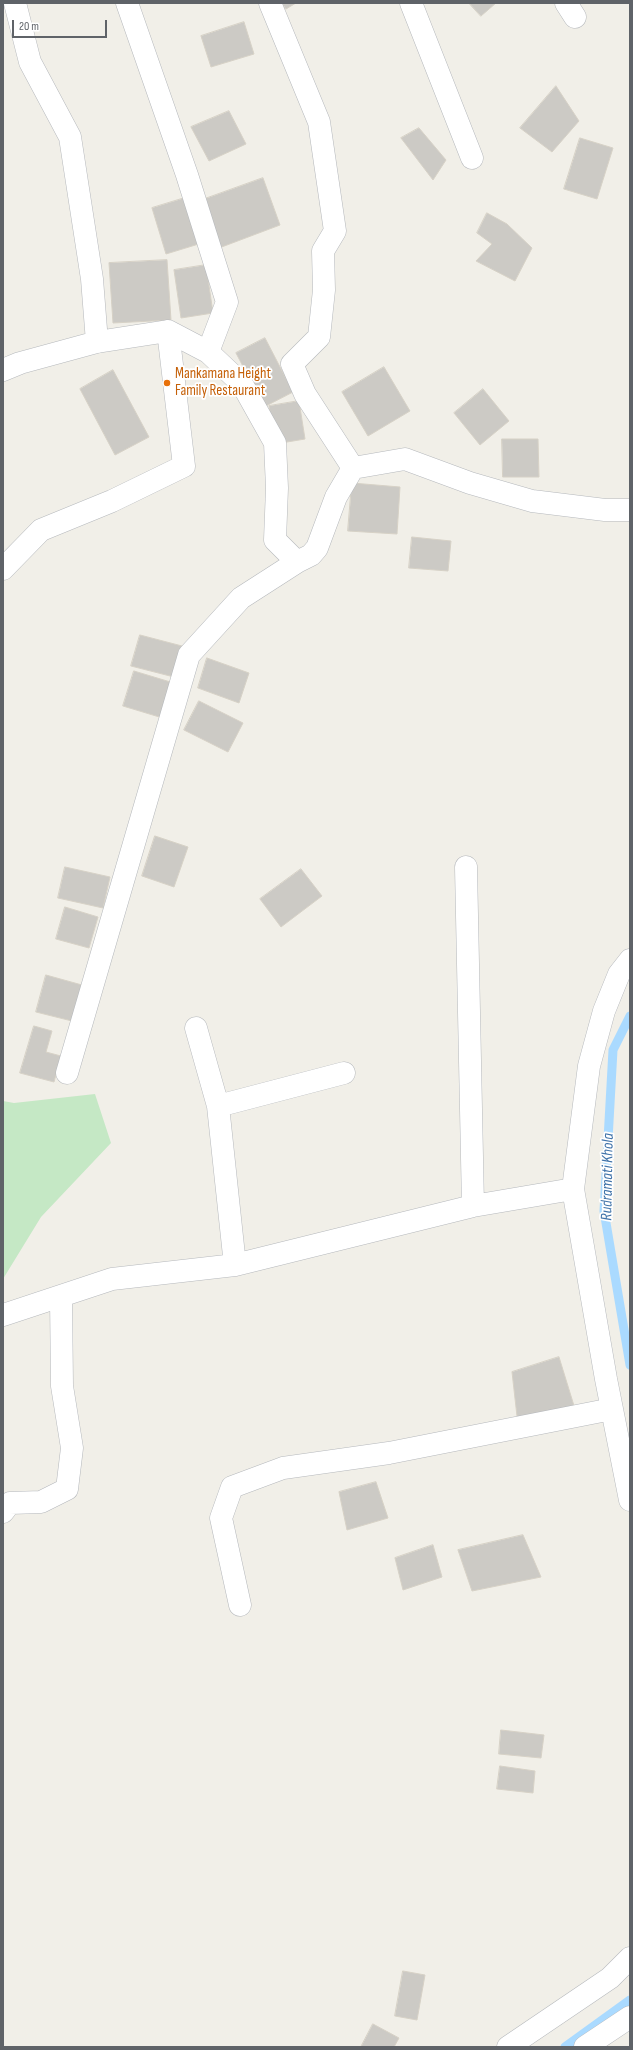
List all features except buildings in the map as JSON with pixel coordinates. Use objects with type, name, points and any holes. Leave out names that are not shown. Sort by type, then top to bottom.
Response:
[{"type":"street","points":[[15,3],[30,62],[70,137],[92,279],[97,342]]},
{"type":"street","points":[[127,3],[187,175],[227,302],[208,352]]},
{"type":"street","points":[[270,3],[319,122],[335,231],[323,250],[324,290],[319,338],[292,364],[305,394],[353,468]]},
{"type":"street","points":[[411,3],[472,158]]},
{"type":"street","points":[[3,569],[41,530],[112,501],[184,466],[168,331]]},
{"type":"street","points":[[3,370],[20,362],[97,342],[168,331],[208,352],[242,384],[275,443],[277,488],[275,540],[297,562]]},
{"type":"street","points":[[67,1073],[188,655],[241,598],[297,562],[312,555],[317,548],[336,497],[353,468],[405,459],[470,482],[532,501],[605,510],[630,510]]},
{"type":"street","points":[[466,867],[473,1206]]},
{"type":"street","points":[[630,960],[619,974],[604,1011],[589,1066],[573,1189],[612,1409],[630,1500]]},
{"type":"street","points":[[196,1028],[218,1106],[235,1265]]},
{"type":"street","points":[[218,1106],[344,1073]]},
{"type":"street","points":[[3,1315],[112,1279],[235,1265],[473,1206],[573,1189]]},
{"type":"street","points":[[3,1512],[10,1503],[41,1502],[67,1489],[72,1448],[62,1386],[61,1297]]},
{"type":"street","points":[[240,1605],[221,1518],[232,1487],[283,1468],[389,1453],[612,1409]]},
{"type":"street","points":[[508,2047],[610,1978],[630,1958]]},
{"type":"street","points":[[585,2047],[630,2017]]},
{"type":"green space","points":[[95,1094],[111,1143],[41,1217],[3,1279],[3,1101],[14,1103]]},
{"type":"waterway","name":"Rudramati Khola","points":[[630,1016],[613,1050],[604,1211],[630,1365]]},
{"type":"waterway","points":[[565,2047],[630,2000]]},
{"type":"place","name":"Mankamana Height Family Restaurant","points":[[167,383]]}]
